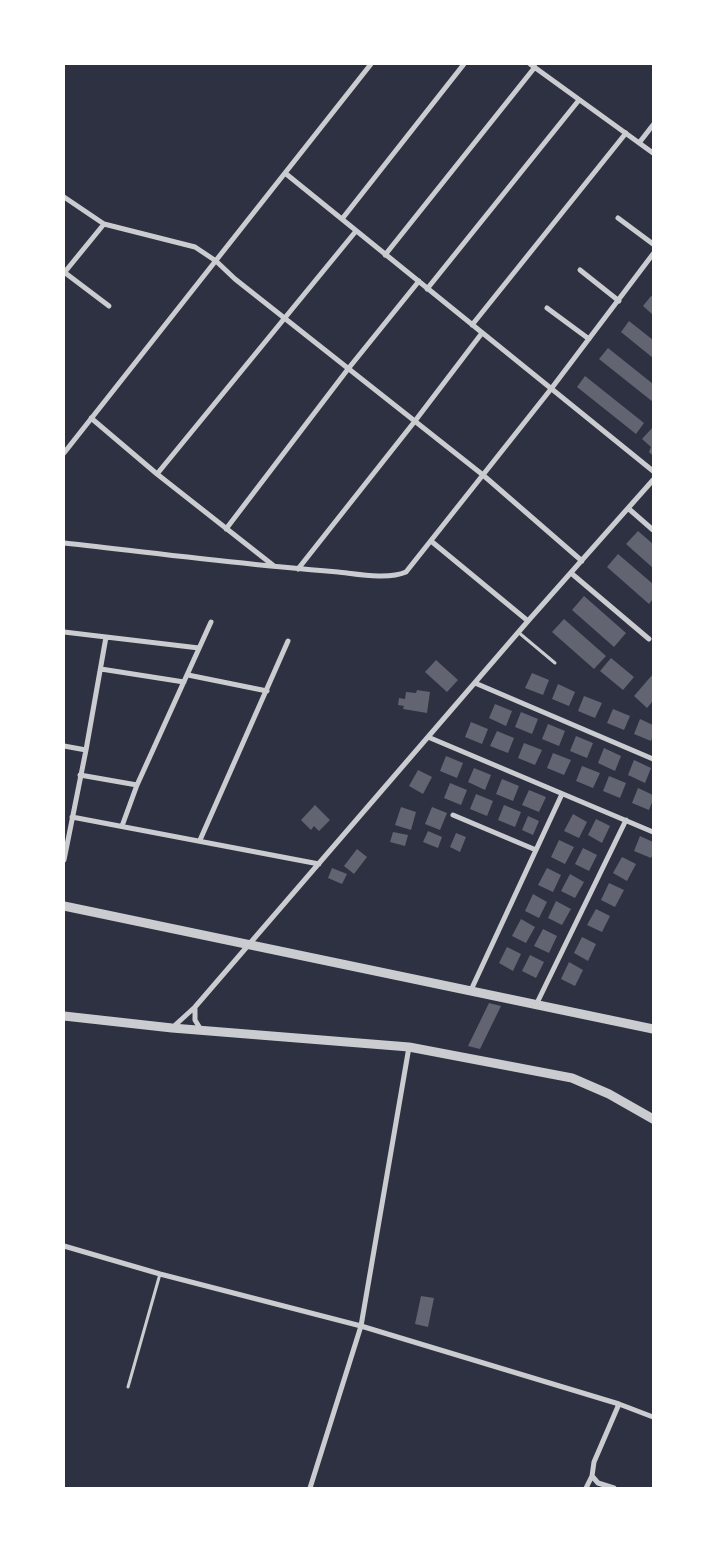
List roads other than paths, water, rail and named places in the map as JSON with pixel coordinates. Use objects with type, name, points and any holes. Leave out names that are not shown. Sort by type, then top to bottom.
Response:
[{"type":"street","points":[[64,453],[371,64]]},
{"type":"street","points":[[342,220],[464,64]]},
{"type":"street","points":[[385,255],[532,65],[653,153]]},
{"type":"street","points":[[427,289],[579,100]]},
{"type":"street","points":[[639,142],[653,125]]},
{"type":"street","points":[[472,325],[626,133]]},
{"type":"street","points":[[285,173],[653,472]]},
{"type":"street","points":[[64,197],[104,224],[195,247],[216,261],[234,279],[483,475],[582,561]]},
{"type":"street","points":[[618,218],[653,244]]},
{"type":"street","points":[[104,224],[64,272],[109,306]]},
{"type":"street","points":[[157,474],[356,231]]},
{"type":"street","points":[[64,542],[274,567],[384,576],[400,575],[406,572],[551,389],[653,254]]},
{"type":"street","points":[[580,270],[619,301]]},
{"type":"street","points":[[226,529],[348,369],[419,282]]},
{"type":"street","points":[[547,308],[589,340]]},
{"type":"street","points":[[298,569],[482,333]]},
{"type":"street","points":[[90,418],[274,567]]},
{"type":"street","points":[[172,1028],[195,1007],[518,632],[653,480]]},
{"type":"street","points":[[629,509],[653,530]]},
{"type":"street","points":[[431,541],[528,621]]},
{"type":"street","points":[[571,573],[650,639]]},
{"type":"street","points":[[122,826],[137,785],[211,622]]},
{"type":"street","points":[[64,632],[199,648]]},
{"type":"street","points":[[64,860],[106,637]]},
{"type":"street","points":[[200,840],[288,641]]},
{"type":"street","points":[[101,669],[184,682]]},
{"type":"street","points":[[188,675],[267,691]]},
{"type":"street","points":[[475,683],[653,759]]},
{"type":"street","points":[[428,737],[653,832]]},
{"type":"street","points":[[64,746],[86,750]]},
{"type":"street","points":[[80,776],[137,785]]},
{"type":"street","points":[[471,990],[562,794]]},
{"type":"street","points":[[453,815],[536,850]]},
{"type":"street","points":[[72,817],[319,864]]},
{"type":"street","points":[[536,1005],[626,820]]},
{"type":"street","points":[[64,906],[653,1029]]},
{"type":"street","points":[[195,1007],[195,1020],[201,1030]]},
{"type":"street","points":[[64,1016],[172,1028],[410,1047],[572,1078],[609,1094],[653,1119]]},
{"type":"street","points":[[310,1488],[361,1326],[410,1047]]},
{"type":"street","points":[[64,1246],[160,1274],[361,1326],[619,1404],[653,1417]]},
{"type":"street","points":[[586,1488],[592,1476],[594,1462],[619,1404]]},
{"type":"street","points":[[592,1476],[598,1483],[614,1488]]},
{"type":"lane","points":[[518,632],[555,663]]},
{"type":"lane","points":[[128,1387],[160,1274]]}]
